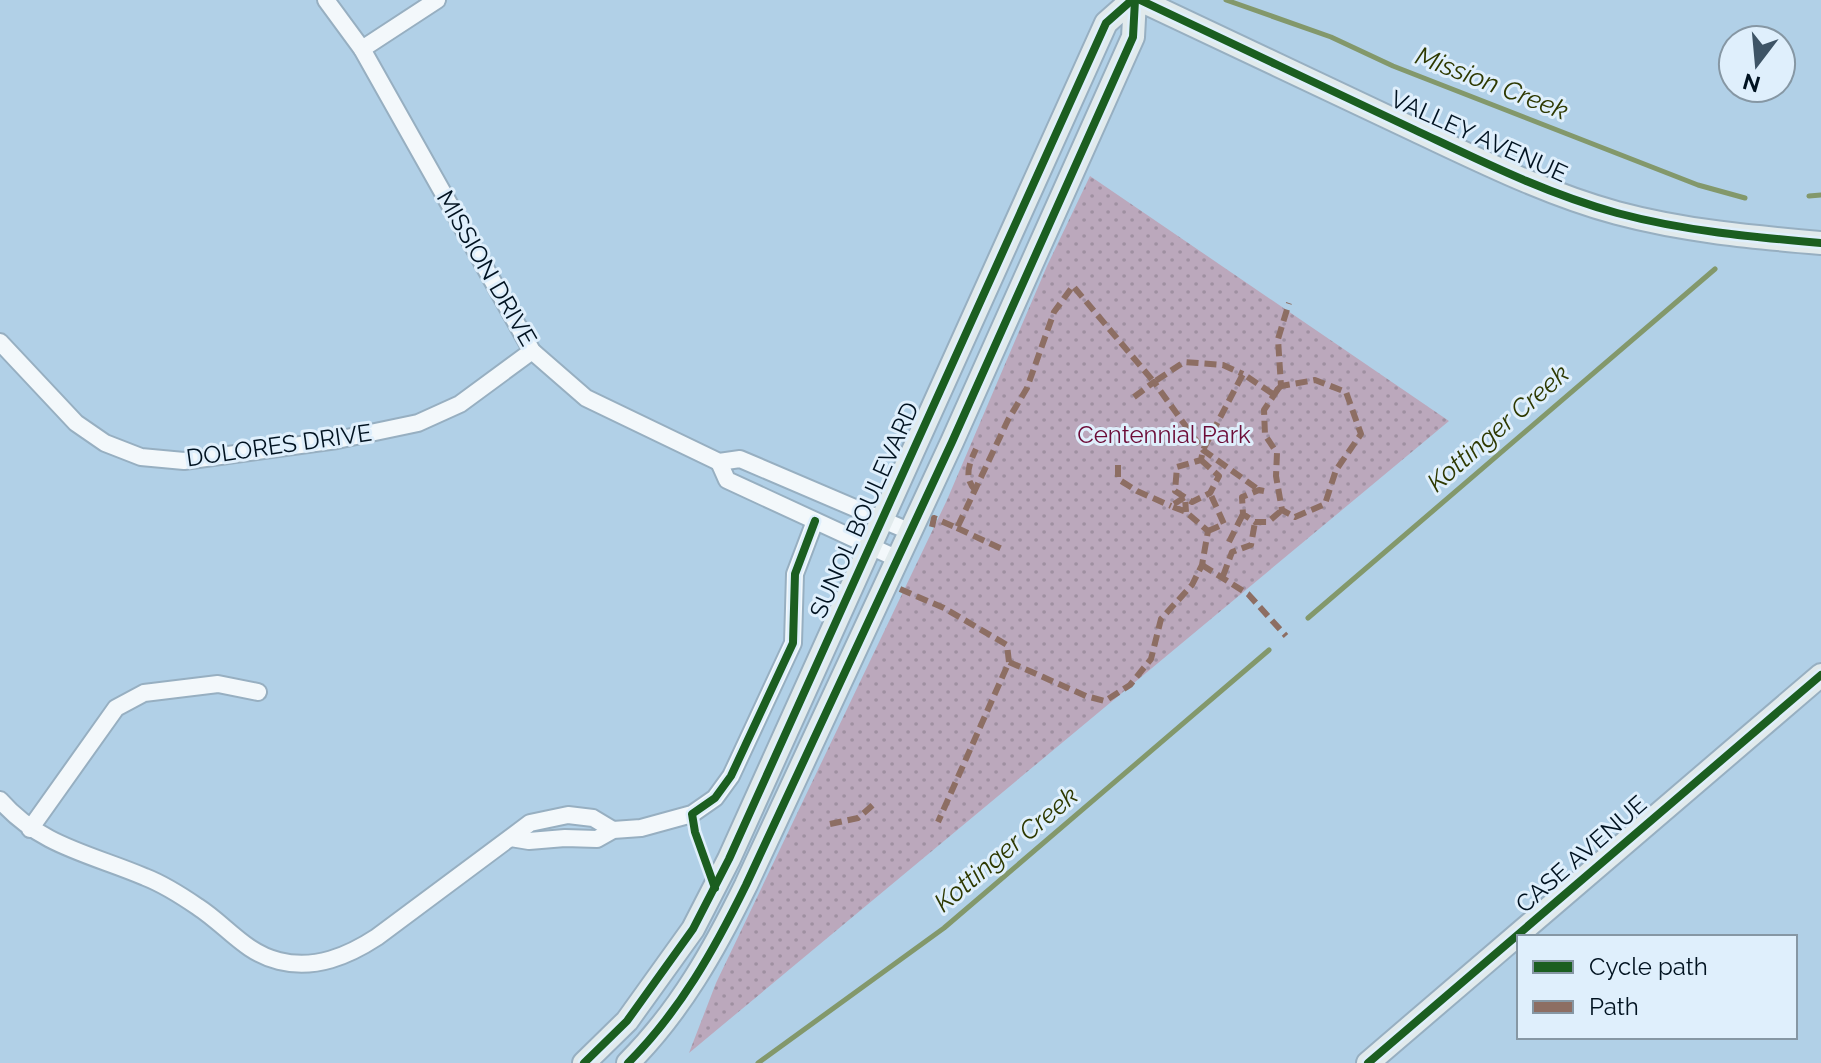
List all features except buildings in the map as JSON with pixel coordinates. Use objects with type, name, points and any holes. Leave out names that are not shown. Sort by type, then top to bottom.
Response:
[{"type":"main road","name":"VALLEY AVENUE","points":[[1136,0],[1555,193],[1616,213],[1721,235],[1821,243]]},
{"type":"main road","name":"SUNOL BOULEVARD","points":[[584,1063],[627,1021],[693,929],[729,859],[1106,23],[1136,0]]},
{"type":"main road","name":"SUNOL BOULEVARD","points":[[628,1063],[683,997],[715,948],[911,532],[1133,37],[1136,0]]},
{"type":"main road","name":"CASE AVENUE","points":[[1517,935],[1821,675]]},
{"type":"main road","name":"CASE AVENUE","points":[[1368,1063],[1517,935]]},
{"type":"street","name":"MISSION DRIVE","points":[[326,0],[362,49],[532,351],[586,398],[719,462],[740,459],[911,532]]},
{"type":"street","points":[[362,49],[437,0]]},
{"type":"street","name":"DOLORES DRIVE","points":[[0,342],[76,423],[105,443],[141,457],[184,461],[337,440],[418,423],[460,404],[532,351]]},
{"type":"street","name":"MISSION DRIVE","points":[[719,462],[727,480],[898,559]]},
{"type":"street","points":[[0,800],[30,829],[64,846],[148,878],[200,908],[246,948],[279,962],[319,963],[352,953],[511,838],[529,841],[597,839],[613,830],[641,828],[692,814],[715,798],[731,776],[793,643],[795,574],[815,521]]},
{"type":"street","points":[[30,829],[116,708],[144,693],[218,684],[258,692]]},
{"type":"green space","name":"Centennial Park","points":[[1090,176],[1449,421],[689,1053],[716,983],[947,500],[1047,266]]},
{"type":"waterway","name":"Mission Creek","points":[[1226,0],[1331,37],[1393,66],[1698,185],[1745,198]]},
{"type":"waterway","points":[[1809,196],[1821,195]]},
{"type":"waterway","name":"Kottinger Creek","points":[[1308,618],[1715,269]]},
{"type":"waterway","name":"Kottinger Creek","points":[[758,1063],[944,928],[1269,650]]},
{"type":"marked path","points":[[932,527],[934,518],[957,528],[1008,420],[1027,388],[1054,312],[1073,286],[1154,382],[1184,362],[1223,365],[1243,374]]},
{"type":"marked path","points":[[1201,460],[1219,476],[1210,493],[1192,502],[1175,491],[1177,467],[1201,460],[1203,450],[1243,374],[1273,394],[1281,386],[1278,339],[1289,303]]},
{"type":"marked path","points":[[1278,389],[1264,410],[1265,435],[1277,453],[1276,476],[1282,510],[1295,517],[1325,504],[1336,470],[1361,434],[1346,392],[1315,380],[1281,386]]},
{"type":"marked path","points":[[1134,397],[1154,382],[1203,450],[1259,490]]},
{"type":"marked path","points":[[976,449],[968,476],[976,491]]},
{"type":"marked path","points":[[1118,465],[1118,479],[1171,506]]},
{"type":"marked path","points":[[1264,491],[1242,497],[1243,514],[1255,522],[1268,522],[1282,510]]},
{"type":"marked path","points":[[1208,531],[1224,524],[1210,493]]},
{"type":"marked path","points":[[1009,662],[1086,696],[1105,701],[1130,685],[1151,659],[1161,619],[1192,585],[1202,565],[1208,531],[1186,512],[1171,506],[1185,497],[1186,512]]},
{"type":"marked path","points":[[1229,542],[1243,514]]},
{"type":"marked path","points":[[1223,576],[1232,552],[1251,545],[1255,522]]},
{"type":"marked path","points":[[957,528],[1002,549]]},
{"type":"marked path","points":[[1202,565],[1248,594],[1286,636]]},
{"type":"marked path","points":[[900,589],[944,608],[1007,645],[1009,662],[938,822]]},
{"type":"marked path","points":[[830,824],[858,818],[875,803]]},
{"type":"cycle path","points":[[584,1063],[627,1021],[693,929],[729,859],[1106,23],[1132,0]]},
{"type":"cycle path","points":[[628,1063],[680,1001],[746,885],[952,442],[1133,37],[1135,0]]},
{"type":"cycle path","points":[[1140,0],[1489,165],[1565,196],[1617,213],[1693,229],[1821,243]]},
{"type":"cycle path","points":[[715,888],[695,832],[692,814],[715,798],[731,776],[793,643],[795,574],[815,521]]},
{"type":"cycle path","points":[[1517,935],[1821,675]]},
{"type":"cycle path","points":[[1368,1063],[1517,935]]}]
